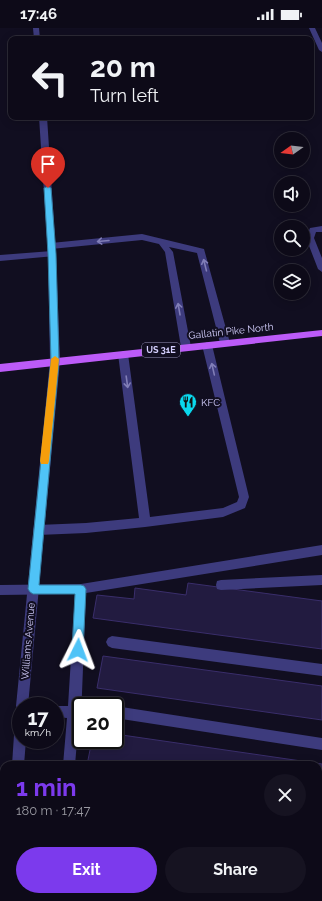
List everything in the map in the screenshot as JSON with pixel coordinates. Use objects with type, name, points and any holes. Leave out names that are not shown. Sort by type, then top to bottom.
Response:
[{"type":"main road","name":"Gallatin Pike North","points":[[0,368],[322,333]]},
{"type":"street","points":[[312,28],[322,50]]},
{"type":"street","name":"Williams Avenue","points":[[23,697],[55,361],[52,250],[43,120]]},
{"type":"street","points":[[322,229],[313,230],[310,238],[322,269]]},
{"type":"street","points":[[0,258],[142,237],[201,251],[225,343]]},
{"type":"street","points":[[162,242],[169,252],[186,347]]},
{"type":"street","points":[[38,530],[86,528],[145,522],[223,512],[241,505],[244,497],[207,345]]},
{"type":"street","points":[[123,354],[145,522]]},
{"type":"street","points":[[0,590],[81,589],[322,550]]},
{"type":"street","points":[[221,585],[322,580]]},
{"type":"street","points":[[78,697],[81,589]]},
{"type":"street","points":[[112,642],[322,670]]},
{"type":"street","points":[[124,713],[322,744]]},
{"type":"street","points":[[70,761],[72,747]]},
{"type":"street","points":[[18,761],[19,749]]},
{"type":"building","points":[[188,583],[322,601],[322,649],[93,618],[97,595],[134,599],[135,588],[186,595]]},
{"type":"building","points":[[103,656],[322,686],[322,720],[97,688]]},
{"type":"building","points":[[124,735],[301,761],[88,761],[90,749],[124,749]]},
{"type":"slow traffic","points":[[45,461],[55,359]]},
{"type":"place","name":"KFC","points":[[188,417]]},
{"type":"route","points":[[48,188],[52,254],[55,361],[33,589],[81,589],[78,650]]}]
